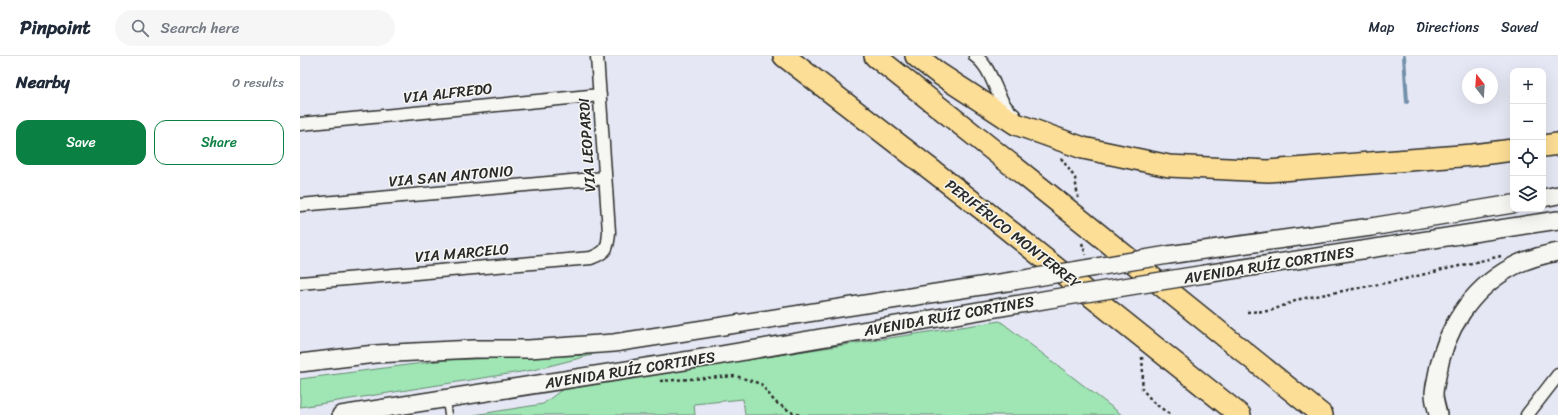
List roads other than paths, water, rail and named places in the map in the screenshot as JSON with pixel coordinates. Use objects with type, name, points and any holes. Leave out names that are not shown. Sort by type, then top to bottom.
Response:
[{"type":"highway","name":"PERIFÉRICO MONTERREY","points":[[784,56],[992,216],[1240,415]]},
{"type":"highway","points":[[874,56],[1082,220],[1322,415]]},
{"type":"highway","points":[[916,56],[938,73],[1016,124],[1083,148],[1169,166],[1268,171],[1510,151]]},
{"type":"highway","points":[[1546,146],[1558,144]]},
{"type":"main road","points":[[1546,197],[1558,195]]},
{"type":"main road","name":"AVENIDA RUÍZ CORTINES","points":[[300,363],[375,354],[474,349],[529,349],[614,343],[1013,281],[1168,255],[1371,227],[1507,205]]},
{"type":"main road","name":"AVENIDA RUÍZ CORTINES","points":[[341,415],[447,407],[716,356],[1055,298],[1558,220]]},
{"type":"main road","points":[[1438,415],[1434,395],[1440,362],[1449,336],[1462,310],[1487,283],[1512,266],[1539,256],[1558,252]]},
{"type":"street","name":"VIA LEOPARDI","points":[[597,56],[609,232]]},
{"type":"street","points":[[974,56],[980,60],[990,75],[1000,96],[1012,115],[1102,149],[1207,167],[1473,155]]},
{"type":"street","name":"VIA ALFREDO","points":[[300,124],[600,95]]},
{"type":"street","points":[[1546,150],[1558,148]]},
{"type":"street","name":"VIA SAN ANTONIO","points":[[300,205],[605,178]]},
{"type":"street","name":"VIA MARCELO","points":[[300,283],[591,258],[604,252],[608,246],[609,232]]},
{"type":"street","points":[[1527,415],[1558,375]]},
{"type":"waterway","points":[[1404,56],[1407,102]]}]
